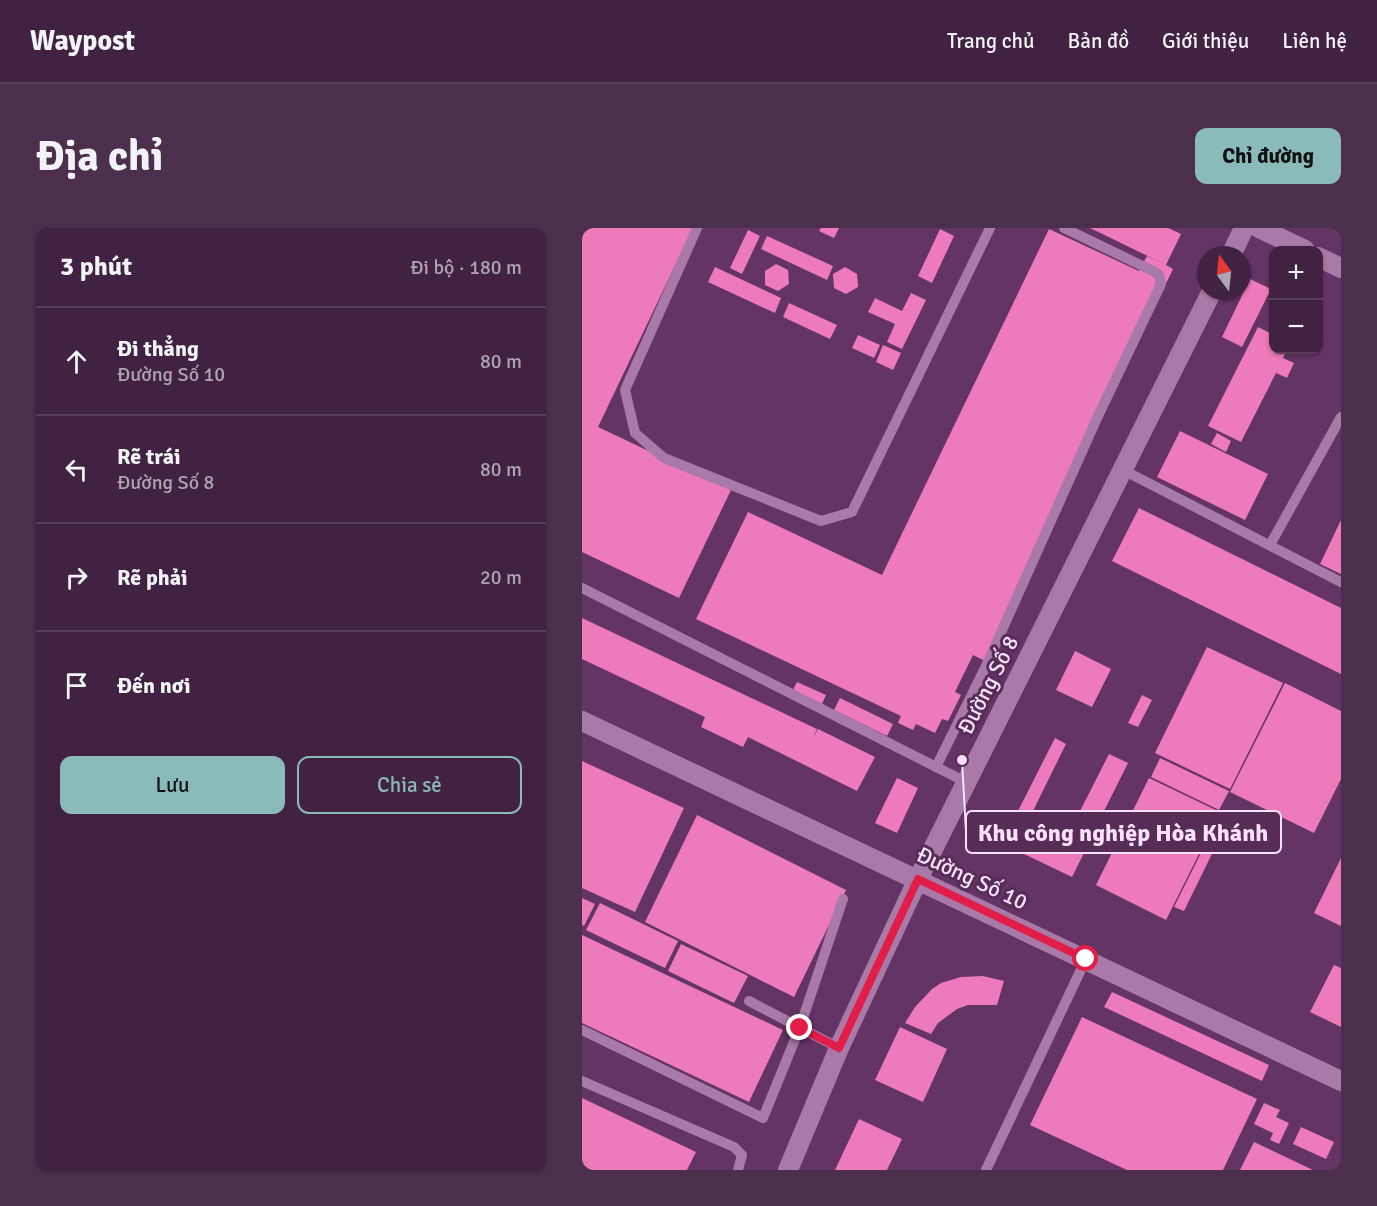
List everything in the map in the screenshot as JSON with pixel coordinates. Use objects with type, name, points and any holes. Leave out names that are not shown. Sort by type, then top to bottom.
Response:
[{"type":"street","points":[[1235,246],[1244,228]]},
{"type":"street","points":[[1260,228],[1297,246]]},
{"type":"street","points":[[1323,259],[1341,268]]},
{"type":"street","name":"Đường Số 8","points":[[788,1170],[839,1048],[918,879],[1208,300]]},
{"type":"street","name":"Đường Số 10","points":[[582,721],[1341,1081]]},
{"type":"lane","points":[[697,228],[626,390],[635,434],[664,458],[821,521],[852,512],[990,228]]},
{"type":"lane","points":[[936,766],[986,666],[1098,416],[1161,284],[1159,275],[1153,271],[1064,228]]},
{"type":"lane","points":[[1270,545],[1341,417]]},
{"type":"lane","points":[[1123,470],[1341,582]]},
{"type":"lane","points":[[582,588],[966,782]]},
{"type":"lane","points":[[582,1030],[762,1118],[800,1028],[843,899]]},
{"type":"lane","points":[[986,1170],[1086,959]]},
{"type":"lane","points":[[749,1001],[839,1048]]},
{"type":"lane","points":[[582,1081],[734,1148],[742,1155],[738,1170]]},
{"type":"shaded area","points":[[582,228],[1341,228],[1341,1170],[582,1170]]},
{"type":"building","points":[[582,228],[693,228],[598,427],[731,490],[679,598],[582,552]]},
{"type":"building","points":[[821,228],[839,228],[834,238],[819,231]]},
{"type":"building","points":[[1090,228],[1168,228],[1181,234],[1166,265],[1173,269],[985,661],[973,655],[955,692],[961,695],[948,721],[942,719],[935,733],[916,724],[913,730],[898,723],[901,716],[696,619],[748,512],[882,575],[1049,229],[1139,271],[1147,256],[1162,263]]},
{"type":"building","points":[[940,229],[954,236],[932,283],[918,276]]},
{"type":"building","points":[[748,230],[760,236],[742,274],[730,268]]},
{"type":"building","points":[[767,236],[833,266],[827,280],[761,249]]},
{"type":"building","points":[[776,264],[788,270],[789,284],[778,291],[765,285],[765,271]]},
{"type":"building","points":[[715,267],[781,298],[775,313],[708,282]]},
{"type":"building","points":[[845,267],[857,274],[858,287],[846,294],[834,288],[833,274]]},
{"type":"building","points":[[1251,279],[1269,288],[1269,293],[1242,347],[1222,337],[1240,300],[1251,300]]},
{"type":"building","points":[[911,293],[926,300],[902,349],[887,342],[895,324],[868,312],[875,298],[902,311]]},
{"type":"building","points":[[789,303],[837,325],[830,339],[783,317]]},
{"type":"building","points":[[1258,327],[1269,332],[1269,354],[1285,354],[1283,358],[1294,363],[1287,378],[1276,373],[1241,442],[1208,426]]},
{"type":"building","points":[[858,335],[880,345],[874,358],[852,348]]},
{"type":"building","points":[[883,345],[901,353],[893,370],[876,362]]},
{"type":"building","points":[[1180,431],[1268,474],[1245,520],[1157,477]]},
{"type":"building","points":[[1217,433],[1231,441],[1226,452],[1211,444]]},
{"type":"building","points":[[1139,508],[1341,608],[1341,674],[1112,561]]},
{"type":"building","points":[[1341,520],[1341,574],[1320,564]]},
{"type":"building","points":[[582,618],[817,729],[813,738],[818,729],[875,757],[857,791],[748,737],[743,747],[701,727],[705,717],[582,659]]},
{"type":"building","points":[[1207,647],[1283,683],[1230,789],[1155,753]]},
{"type":"building","points":[[1075,651],[1111,669],[1092,707],[1056,690]]},
{"type":"building","points":[[797,682],[826,695],[821,706],[792,692]]},
{"type":"building","points":[[1285,683],[1341,711],[1341,779],[1314,833],[1230,792]]},
{"type":"building","points":[[1142,695],[1152,700],[1138,727],[1128,723]]},
{"type":"building","points":[[840,698],[893,724],[887,736],[834,710]]},
{"type":"building","points":[[1055,738],[1066,744],[1029,819],[1017,813]]},
{"type":"building","points":[[1109,754],[1128,763],[1097,825],[1078,815]]},
{"type":"building","points":[[1160,758],[1229,791],[1219,810],[1151,777]]},
{"type":"building","points":[[582,761],[684,808],[635,912],[582,888]]},
{"type":"building","points":[[897,778],[918,788],[897,833],[875,823]]},
{"type":"building","points":[[1149,778],[1220,812],[1166,920],[1096,885]]},
{"type":"building","points":[[1222,811],[1231,815],[1184,911],[1174,907]]},
{"type":"building","points":[[697,815],[846,890],[794,997],[645,922]]},
{"type":"building","points":[[1039,824],[1087,847],[1072,877],[1024,854]]},
{"type":"building","points":[[1341,858],[1341,926],[1314,913]]},
{"type":"building","points":[[582,898],[595,904],[584,926],[582,925]]},
{"type":"building","points":[[600,903],[678,941],[665,968],[586,930]]},
{"type":"building","points":[[582,935],[783,1030],[749,1102],[582,1023]]},
{"type":"building","points":[[681,944],[748,976],[734,1003],[668,971]]},
{"type":"building","points":[[1334,965],[1341,968],[1341,1027],[1310,1012]]},
{"type":"building","points":[[983,976],[1004,981],[997,1005],[968,1005],[957,1009],[938,1023],[931,1034],[905,1023],[915,1007],[941,983],[961,977]]},
{"type":"building","points":[[1112,992],[1269,1065],[1262,1081],[1104,1007]]},
{"type":"building","points":[[1082,1017],[1257,1099],[1223,1170],[1127,1170],[1030,1125]]},
{"type":"building","points":[[900,1027],[947,1049],[923,1102],[875,1080]]},
{"type":"building","points":[[582,1098],[696,1152],[687,1170],[582,1170]]},
{"type":"building","points":[[1264,1103],[1280,1110],[1276,1117],[1289,1123],[1279,1144],[1270,1140],[1273,1133],[1254,1124]]},
{"type":"building","points":[[859,1119],[902,1139],[887,1170],[835,1170]]},
{"type":"building","points":[[1301,1127],[1334,1142],[1326,1159],[1293,1144]]},
{"type":"building","points":[[1254,1142],[1313,1170],[1240,1170]]},
{"type":"place","name":"Khu công nghiệp Hòa Khánh","points":[[962,760]]},
{"type":"route","points":[[800,1028],[839,1048],[918,879],[1086,959]]}]
